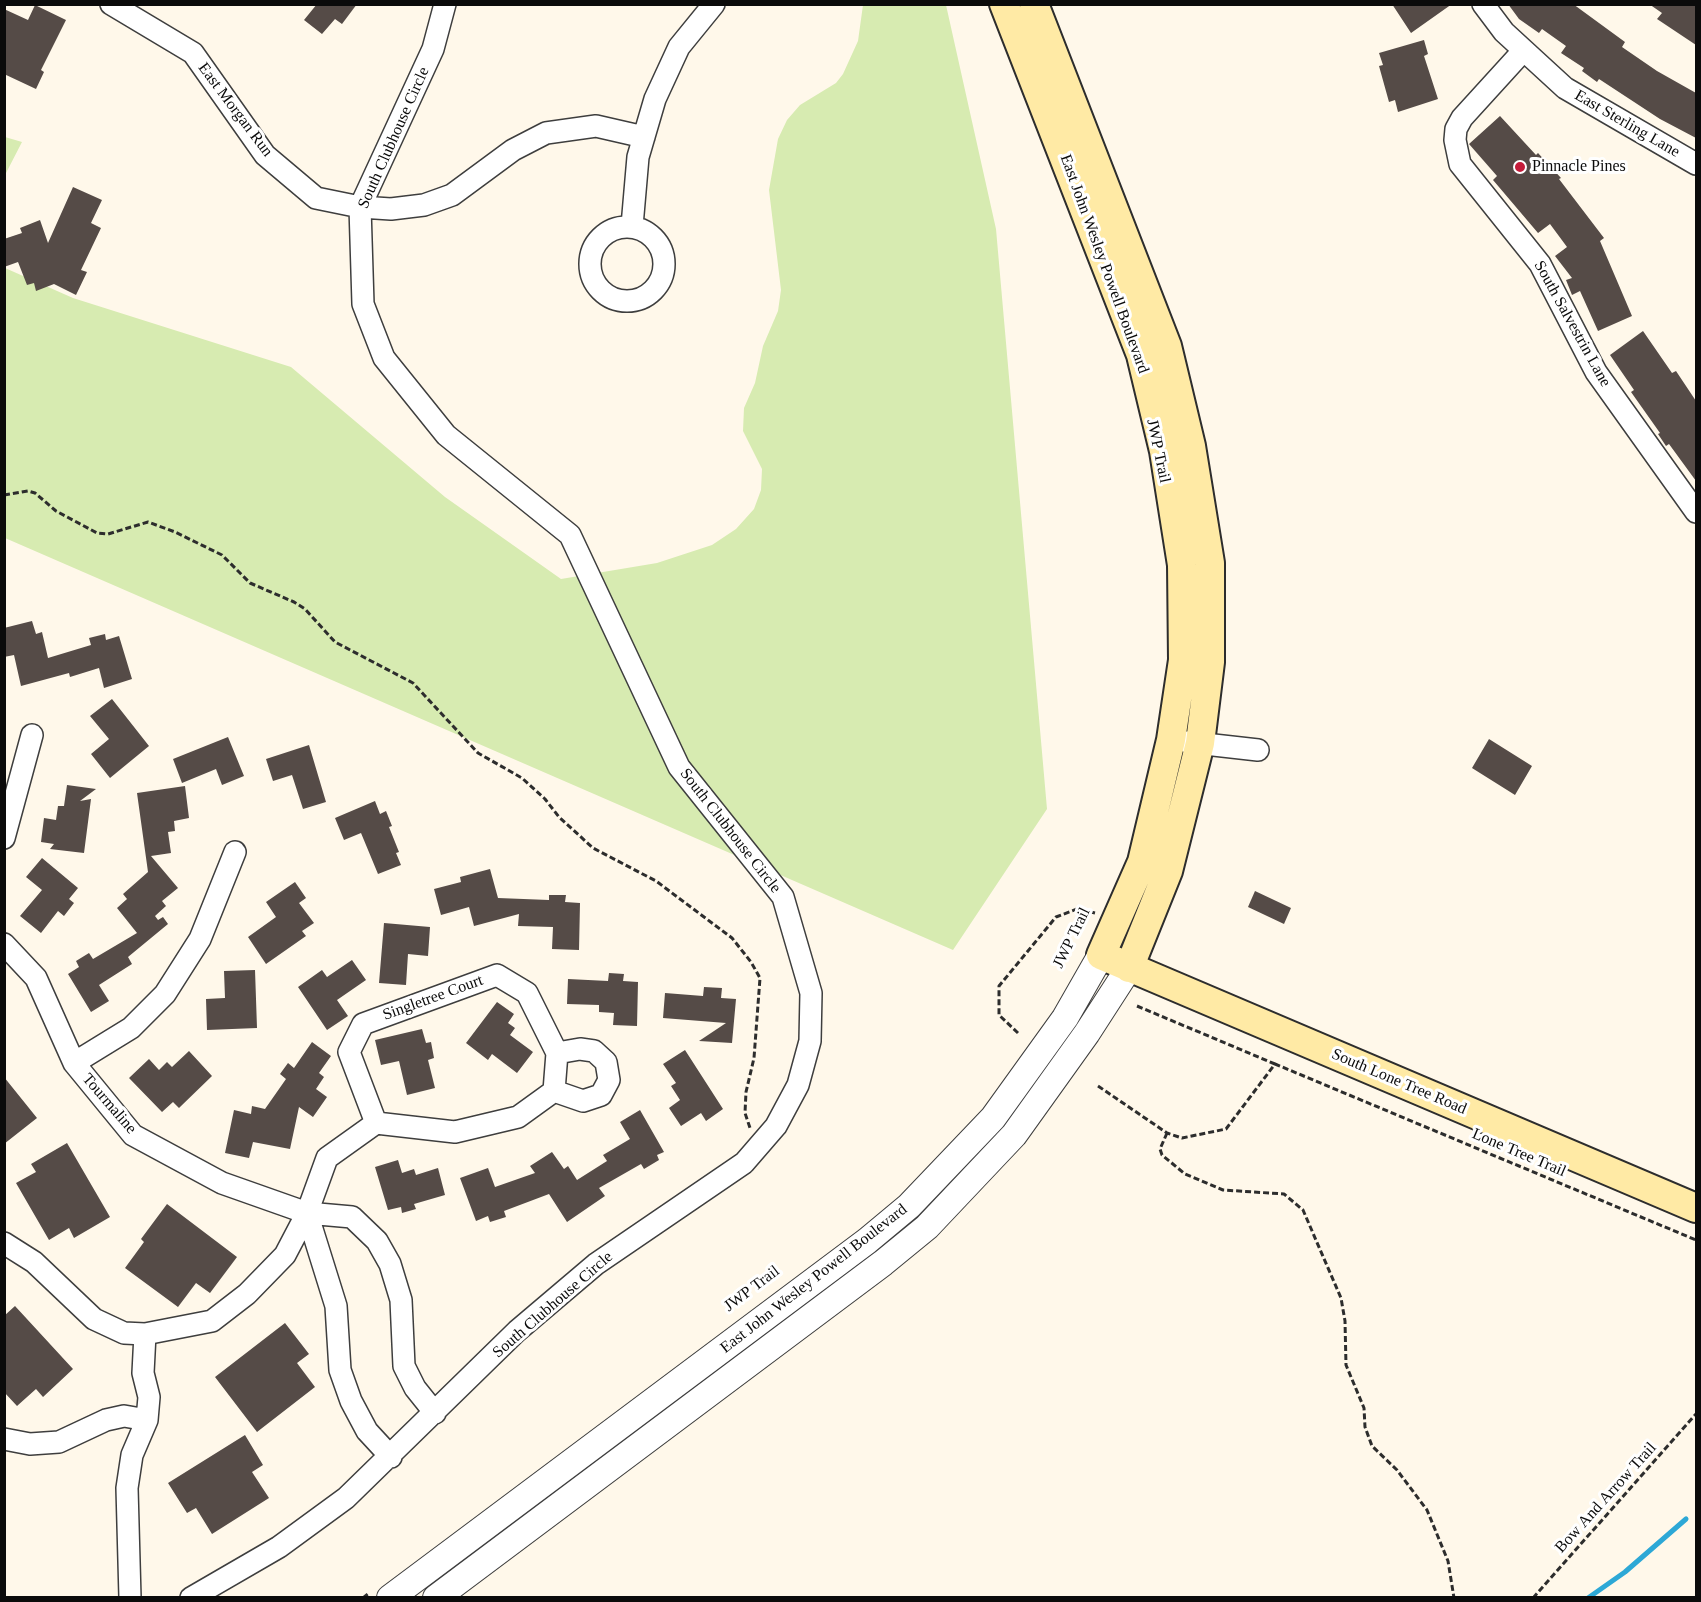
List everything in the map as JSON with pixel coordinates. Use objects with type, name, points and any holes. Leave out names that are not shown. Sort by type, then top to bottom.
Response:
[{"type":"main road","name":"East John Wesley Powell Boulevard","points":[[1004,4],[1141,355],[1164,451],[1182,565],[1183,660],[1171,741],[1142,862],[1101,955]]},
{"type":"main road","name":"East John Wesley Powell Boulevard","points":[[1034,4],[1167,346],[1191,446],[1210,563],[1210,662],[1200,743],[1168,871],[1129,968]]},
{"type":"main road","name":"South Lone Tree Road","points":[[1101,955],[1696,1208]]},
{"type":"street","name":"East Morgan Run","points":[[111,4],[193,54],[265,155],[316,198],[360,207],[410,208],[439,201],[465,187],[528,140],[546,133],[596,126],[644,137]]},
{"type":"street","name":"South Clubhouse Circle","points":[[191,1598],[279,1547],[346,1498],[391,1457],[517,1331],[596,1264],[744,1163],[776,1126],[798,1085],[810,1041],[812,993],[783,897],[679,767],[570,535],[446,435],[384,358],[363,304],[360,207],[433,50],[445,4]]},
{"type":"street","points":[[632,226],[638,157],[655,99],[671,62],[691,31],[714,4]]},
{"type":"street","name":"East Sterling Lane","points":[[1483,4],[1523,51],[1565,88],[1696,164]]},
{"type":"street","name":"South Salvestrin Lane","points":[[1523,51],[1462,118],[1456,129],[1455,140],[1460,164],[1540,264],[1596,372],[1696,512]]},
{"type":"street","points":[[4,838],[32,735]]},
{"type":"street","points":[[1171,741],[1258,750]]},
{"type":"street","points":[[74,1063],[130,1028],[165,994],[200,939],[235,852]]},
{"type":"street","name":"Tourmaline","points":[[4,944],[36,978],[74,1063],[133,1135],[222,1183],[307,1213],[352,1217],[377,1241],[390,1264],[401,1300],[404,1366],[415,1388],[435,1413]]},
{"type":"street","name":"East John Wesley Powell Boulevard","points":[[381,1594],[867,1241],[909,1206],[993,1118],[1065,1018],[1101,955]]},
{"type":"street","name":"East John Wesley Powell Boulevard","points":[[436,1598],[884,1263],[927,1227],[1014,1135],[1087,1033],[1129,968]]},
{"type":"street","name":"Singletree Court","points":[[376,1123],[349,1052],[363,1024],[497,975],[527,993],[557,1053]]},
{"type":"street","points":[[4,1243],[34,1262],[94,1319],[124,1333],[146,1334],[212,1320],[247,1294],[285,1255],[307,1213],[327,1158],[376,1123],[455,1132],[518,1117],[554,1091],[557,1053],[580,1049],[594,1052],[606,1062],[609,1080],[601,1095],[583,1101],[554,1091]]},
{"type":"street","points":[[307,1213],[336,1306],[340,1370],[351,1401],[367,1431],[391,1457]]},
{"type":"street","points":[[130,1598],[127,1488],[132,1455],[147,1420],[149,1397],[143,1373],[146,1334]]},
{"type":"street","points":[[4,1439],[30,1444],[59,1442],[106,1420],[124,1416],[147,1420]]},
{"type":"path","points":[[4,495],[28,491],[35,493],[56,511],[97,533],[115,532],[148,522],[175,532],[222,555],[250,583],[294,602],[304,609],[334,642],[413,683],[478,753],[522,778],[545,799],[558,817],[593,848],[656,881],[732,938],[751,962],[760,978],[754,1058],[746,1092],[745,1113],[754,1133]]},
{"type":"path","name":"JWP Trail","points":[[1018,1033],[999,1014],[999,986],[1056,917],[1077,909],[1097,914],[1092,923]]},
{"type":"path","name":"Lone Tree Trail","points":[[1137,1006],[1696,1240]]},
{"type":"path","points":[[1098,1086],[1167,1132],[1182,1138],[1226,1129],[1275,1064]]},
{"type":"path","points":[[1167,1132],[1160,1149],[1162,1155],[1185,1174],[1223,1190],[1284,1194],[1303,1210],[1341,1298],[1345,1321],[1346,1365],[1364,1408],[1365,1427],[1372,1446],[1397,1470],[1427,1510],[1448,1560],[1454,1598]]},
{"type":"path","name":"Bow And Arrow Trail","points":[[1533,1598],[1696,1414]]},
{"type":"path","points":[[363,1598],[381,1594]]},
{"type":"green space","points":[[863,5],[946,5],[996,229],[1047,809],[953,950],[5,538],[5,268],[73,298],[291,367],[445,497],[561,579],[657,563],[712,545],[736,529],[754,509],[761,490],[762,469],[743,431],[744,408],[755,383],[763,346],[778,311],[781,290],[769,190],[778,139],[787,120],[800,105],[836,83],[843,74],[858,41]]},
{"type":"green space","points":[[4,137],[22,142],[5,175]]},
{"type":"building","points":[[317,4],[357,4],[342,24],[335,19],[322,34],[304,20]]},
{"type":"building","points":[[1392,4],[1452,4],[1411,33]]},
{"type":"building","points":[[1508,4],[1573,4],[1625,42],[1622,47],[1657,71],[1696,93],[1696,138],[1660,119],[1599,79],[1597,82],[1582,71],[1584,68],[1561,53],[1566,46],[1542,29],[1539,33],[1519,19]]},
{"type":"building","points":[[1649,4],[1696,4],[1696,45],[1657,19],[1662,13]]},
{"type":"building","points":[[35,5],[66,20],[41,70],[44,72],[36,89],[4,74],[4,9],[28,20]]},
{"type":"building","points":[[1424,40],[1428,54],[1424,56],[1438,99],[1398,112],[1395,100],[1389,102],[1379,66],[1383,65],[1379,53]]},
{"type":"building","points":[[1500,116],[1561,178],[1559,179],[1604,238],[1600,241],[1632,316],[1598,331],[1580,291],[1572,295],[1566,280],[1572,278],[1555,256],[1567,247],[1550,224],[1538,233],[1493,180],[1497,176],[1469,144]]},
{"type":"building","points":[[73,187],[102,200],[91,223],[101,228],[81,270],[87,272],[76,295],[54,284],[36,291],[34,283],[27,285],[18,262],[4,267],[4,239],[22,233],[20,228],[40,220],[48,243]]},
{"type":"building","points":[[1643,331],[1672,373],[1676,371],[1696,401],[1696,481],[1669,444],[1666,446],[1658,434],[1660,433],[1631,392],[1634,390],[1610,355]]},
{"type":"building","points":[[32,621],[36,634],[42,632],[48,658],[91,645],[89,638],[105,634],[106,640],[119,636],[132,679],[104,688],[99,668],[70,677],[69,673],[21,686],[14,655],[4,657],[4,628]]},
{"type":"building","points":[[112,699],[149,746],[110,778],[91,754],[109,739],[90,716]]},
{"type":"building","points":[[228,737],[244,776],[222,785],[216,769],[182,783],[173,759]]},
{"type":"building","points":[[1489,739],[1532,766],[1515,795],[1472,768]]},
{"type":"building","points":[[309,745],[326,802],[303,809],[292,775],[273,781],[266,759]]},
{"type":"building","points":[[67,785],[96,789],[80,801],[91,799],[84,853],[50,849],[54,844],[41,842],[44,818],[56,820],[58,806],[64,806]]},
{"type":"building","points":[[185,786],[189,818],[174,821],[175,831],[168,832],[171,853],[151,856],[178,888],[162,901],[166,906],[155,916],[158,920],[163,917],[168,924],[128,957],[132,964],[99,985],[109,1001],[91,1012],[68,974],[79,967],[76,961],[89,953],[93,959],[137,933],[117,908],[127,899],[123,894],[148,872],[137,793]]},
{"type":"building","points":[[375,801],[380,814],[386,811],[401,865],[378,874],[361,833],[344,840],[335,818]]},
{"type":"building","points":[[42,858],[78,888],[69,899],[74,903],[64,916],[58,911],[41,933],[20,916],[42,890],[26,877]]},
{"type":"building","points":[[490,869],[498,898],[549,900],[549,895],[566,895],[565,902],[580,903],[579,950],[552,949],[553,927],[518,926],[519,914],[474,926],[469,907],[441,915],[434,889],[461,882],[460,877]]},
{"type":"building","points":[[295,882],[306,898],[299,903],[314,923],[302,931],[306,936],[266,964],[248,937],[276,917],[266,902]]},
{"type":"building","points":[[1255,891],[1291,908],[1284,924],[1248,907]]},
{"type":"building","points":[[384,923],[430,927],[428,956],[408,954],[406,985],[379,983]]},
{"type":"building","points":[[352,960],[366,980],[337,1000],[348,1016],[327,1030],[298,987],[322,970],[327,977]]},
{"type":"building","points":[[255,970],[257,1028],[207,1030],[206,999],[225,998],[224,971]]},
{"type":"building","points":[[609,973],[624,974],[623,981],[638,982],[637,1026],[613,1025],[614,1013],[599,1012],[599,1005],[567,1004],[568,979],[608,981]]},
{"type":"building","points":[[704,987],[722,988],[721,998],[736,999],[732,1043],[699,1041],[726,1023],[663,1018],[665,993],[703,996]]},
{"type":"building","points":[[497,1002],[514,1014],[508,1023],[515,1028],[510,1035],[533,1052],[517,1073],[492,1054],[488,1060],[466,1043]]},
{"type":"building","points":[[422,1029],[426,1043],[431,1042],[434,1058],[428,1060],[435,1088],[407,1095],[399,1061],[381,1065],[375,1040]]},
{"type":"building","points":[[312,1042],[331,1056],[319,1073],[324,1077],[316,1089],[327,1097],[313,1117],[299,1107],[290,1149],[253,1142],[249,1158],[225,1153],[234,1110],[251,1114],[252,1106],[265,1109],[286,1079],[280,1074],[288,1063],[294,1068]]},
{"type":"building","points":[[685,1050],[723,1109],[706,1121],[701,1113],[681,1126],[669,1108],[680,1100],[671,1086],[676,1083],[663,1064]]},
{"type":"building","points":[[189,1051],[212,1076],[179,1108],[173,1102],[162,1112],[129,1078],[149,1059],[159,1070],[167,1062],[172,1067]]},
{"type":"building","points":[[4,1077],[37,1118],[4,1144]]},
{"type":"building","points":[[640,1110],[664,1152],[657,1155],[659,1160],[644,1169],[641,1164],[599,1188],[605,1196],[567,1222],[549,1194],[504,1211],[506,1217],[490,1222],[488,1216],[476,1221],[460,1178],[488,1168],[495,1187],[535,1173],[530,1166],[552,1152],[564,1169],[568,1166],[577,1180],[607,1161],[603,1155],[630,1139],[620,1122]]},
{"type":"building","points":[[67,1143],[110,1217],[74,1238],[69,1228],[49,1240],[16,1183],[36,1172],[31,1164]]},
{"type":"building","points":[[398,1160],[402,1173],[414,1169],[416,1175],[438,1168],[445,1195],[414,1204],[416,1209],[402,1213],[401,1207],[388,1210],[375,1167]]},
{"type":"building","points":[[167,1204],[237,1257],[210,1293],[196,1283],[178,1307],[125,1268],[144,1242],[141,1239]]},
{"type":"building","points":[[15,1306],[73,1369],[43,1397],[36,1389],[17,1406],[4,1392],[4,1316]]},
{"type":"building","points":[[285,1323],[309,1354],[297,1363],[315,1387],[257,1432],[215,1377]]},
{"type":"building","points":[[245,1435],[263,1465],[252,1472],[269,1498],[212,1534],[196,1508],[187,1513],[168,1483]]},
{"type":"waterway","points":[[1588,1598],[1625,1572],[1686,1519]]},
{"type":"place","name":"Pinnacle Pines","points":[[1520,167]]}]
